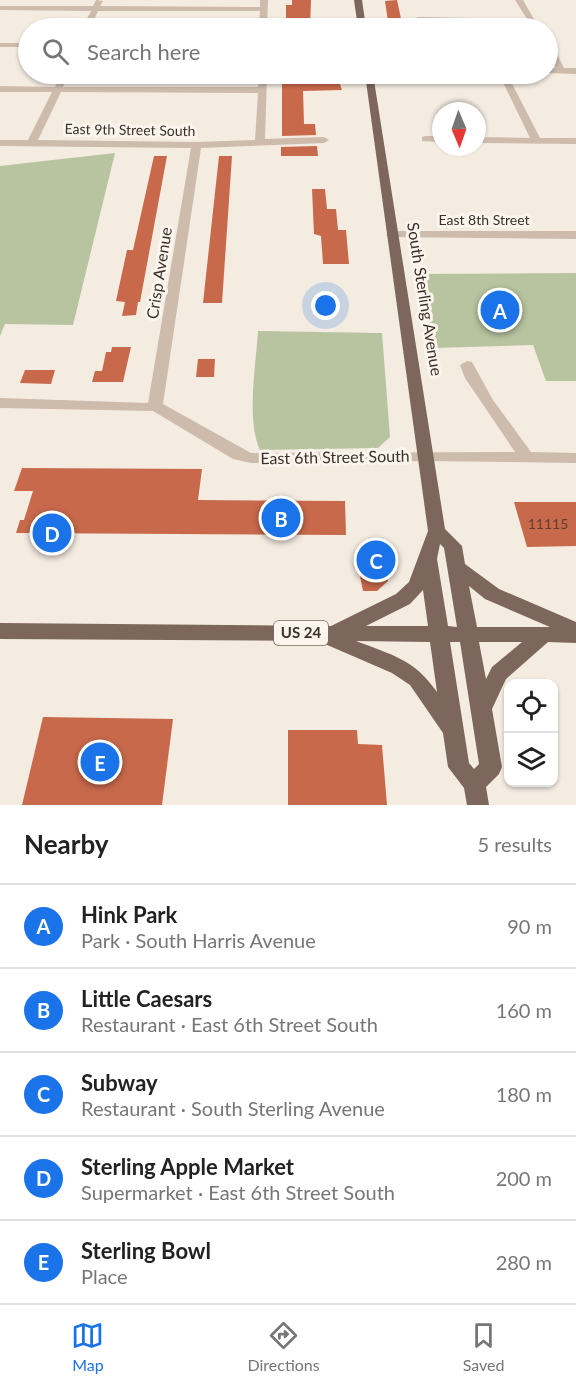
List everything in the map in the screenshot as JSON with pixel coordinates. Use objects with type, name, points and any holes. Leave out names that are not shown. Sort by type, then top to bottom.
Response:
[{"type":"main road","points":[[358,0],[361,18]]},
{"type":"main road","name":"South Sterling Avenue","points":[[370,84],[437,531],[428,550],[428,559],[459,767],[476,794],[492,766],[453,546],[437,531]]},
{"type":"main road","points":[[325,633],[403,599],[416,586],[428,559]]},
{"type":"main road","points":[[457,567],[492,594],[576,633]]},
{"type":"main road","name":"US 24","points":[[0,631],[576,633]]},
{"type":"main road","points":[[325,633],[417,679],[455,733]]},
{"type":"main road","points":[[481,709],[499,673],[545,634]]},
{"type":"street","points":[[263,18],[264,0]]},
{"type":"street","points":[[519,0],[530,18]]},
{"type":"street","points":[[0,8],[98,4],[263,9]]},
{"type":"street","points":[[91,18],[98,4]]},
{"type":"street","points":[[0,45],[18,45]]},
{"type":"street","points":[[558,65],[561,71],[576,71]]},
{"type":"street","points":[[32,143],[60,84]]},
{"type":"street","points":[[260,141],[262,84]]},
{"type":"street","points":[[508,84],[536,140]]},
{"type":"street","points":[[0,89],[262,90]]},
{"type":"street","points":[[425,139],[432,139]]},
{"type":"street","name":"East 9th Street South","points":[[0,143],[196,145],[324,140]]},
{"type":"street","points":[[486,140],[576,141]]},
{"type":"street","name":"Crisp Avenue","points":[[155,406],[196,145]]},
{"type":"street","name":"East 8th Street","points":[[392,234],[576,235]]},
{"type":"street","points":[[467,365],[476,388],[509,430],[526,457]]},
{"type":"street","points":[[0,403],[148,408],[155,406]]},
{"type":"street","name":"East 6th Street South","points":[[155,406],[239,455],[251,459],[427,456],[576,458]]},
{"type":"green space","points":[[115,153],[73,325],[5,324],[0,336],[0,166]]},
{"type":"green space","points":[[576,273],[576,381],[546,381],[533,345],[434,348],[416,274]]},
{"type":"green space","points":[[258,331],[382,333],[390,437],[378,448],[260,450],[256,438],[253,408]]},
{"type":"building","points":[[292,0],[311,0],[310,18],[286,18],[286,5],[292,5]]},
{"type":"building","points":[[397,0],[401,18],[388,18],[385,1]]},
{"type":"building","points":[[282,84],[340,84],[342,90],[303,91],[304,124],[315,124],[316,135],[282,136]]},
{"type":"building","points":[[317,146],[318,156],[281,156],[281,147]]},
{"type":"building","points":[[154,156],[167,156],[140,302],[138,302],[136,315],[122,316],[125,302],[116,301],[127,250],[133,250]]},
{"type":"building","points":[[219,156],[232,156],[222,303],[203,303]]},
{"type":"building","points":[[312,189],[325,189],[327,209],[336,209],[338,230],[346,230],[349,264],[323,264],[321,236],[314,234]]},
{"type":"building","points":[[112,347],[131,347],[123,382],[92,382],[95,371],[102,371],[106,352],[111,352]]},
{"type":"building","points":[[198,359],[215,359],[214,377],[196,377]]},
{"type":"building","points":[[25,370],[55,370],[51,384],[20,383]]},
{"type":"building","points":[[22,468],[202,469],[198,500],[345,501],[346,535],[16,533],[20,520],[24,520],[33,491],[14,491]]},
{"type":"building","points":[[514,502],[576,502],[576,546],[527,547]]},
{"type":"building","points":[[382,554],[388,581],[377,591],[363,591],[356,556]]},
{"type":"building","points":[[43,717],[173,719],[162,805],[22,805]]},
{"type":"building","points":[[288,730],[357,730],[358,744],[382,745],[387,805],[288,805]]},
{"type":"place","name":"Hink Park","points":[[500,310]]},
{"type":"place","name":"Little Caesars","points":[[281,518]]},
{"type":"place","name":"Sterling Apple Market","points":[[52,533]]},
{"type":"place","name":"Subway","points":[[376,560]]},
{"type":"place","name":"Sterling Bowl","points":[[100,762]]}]
